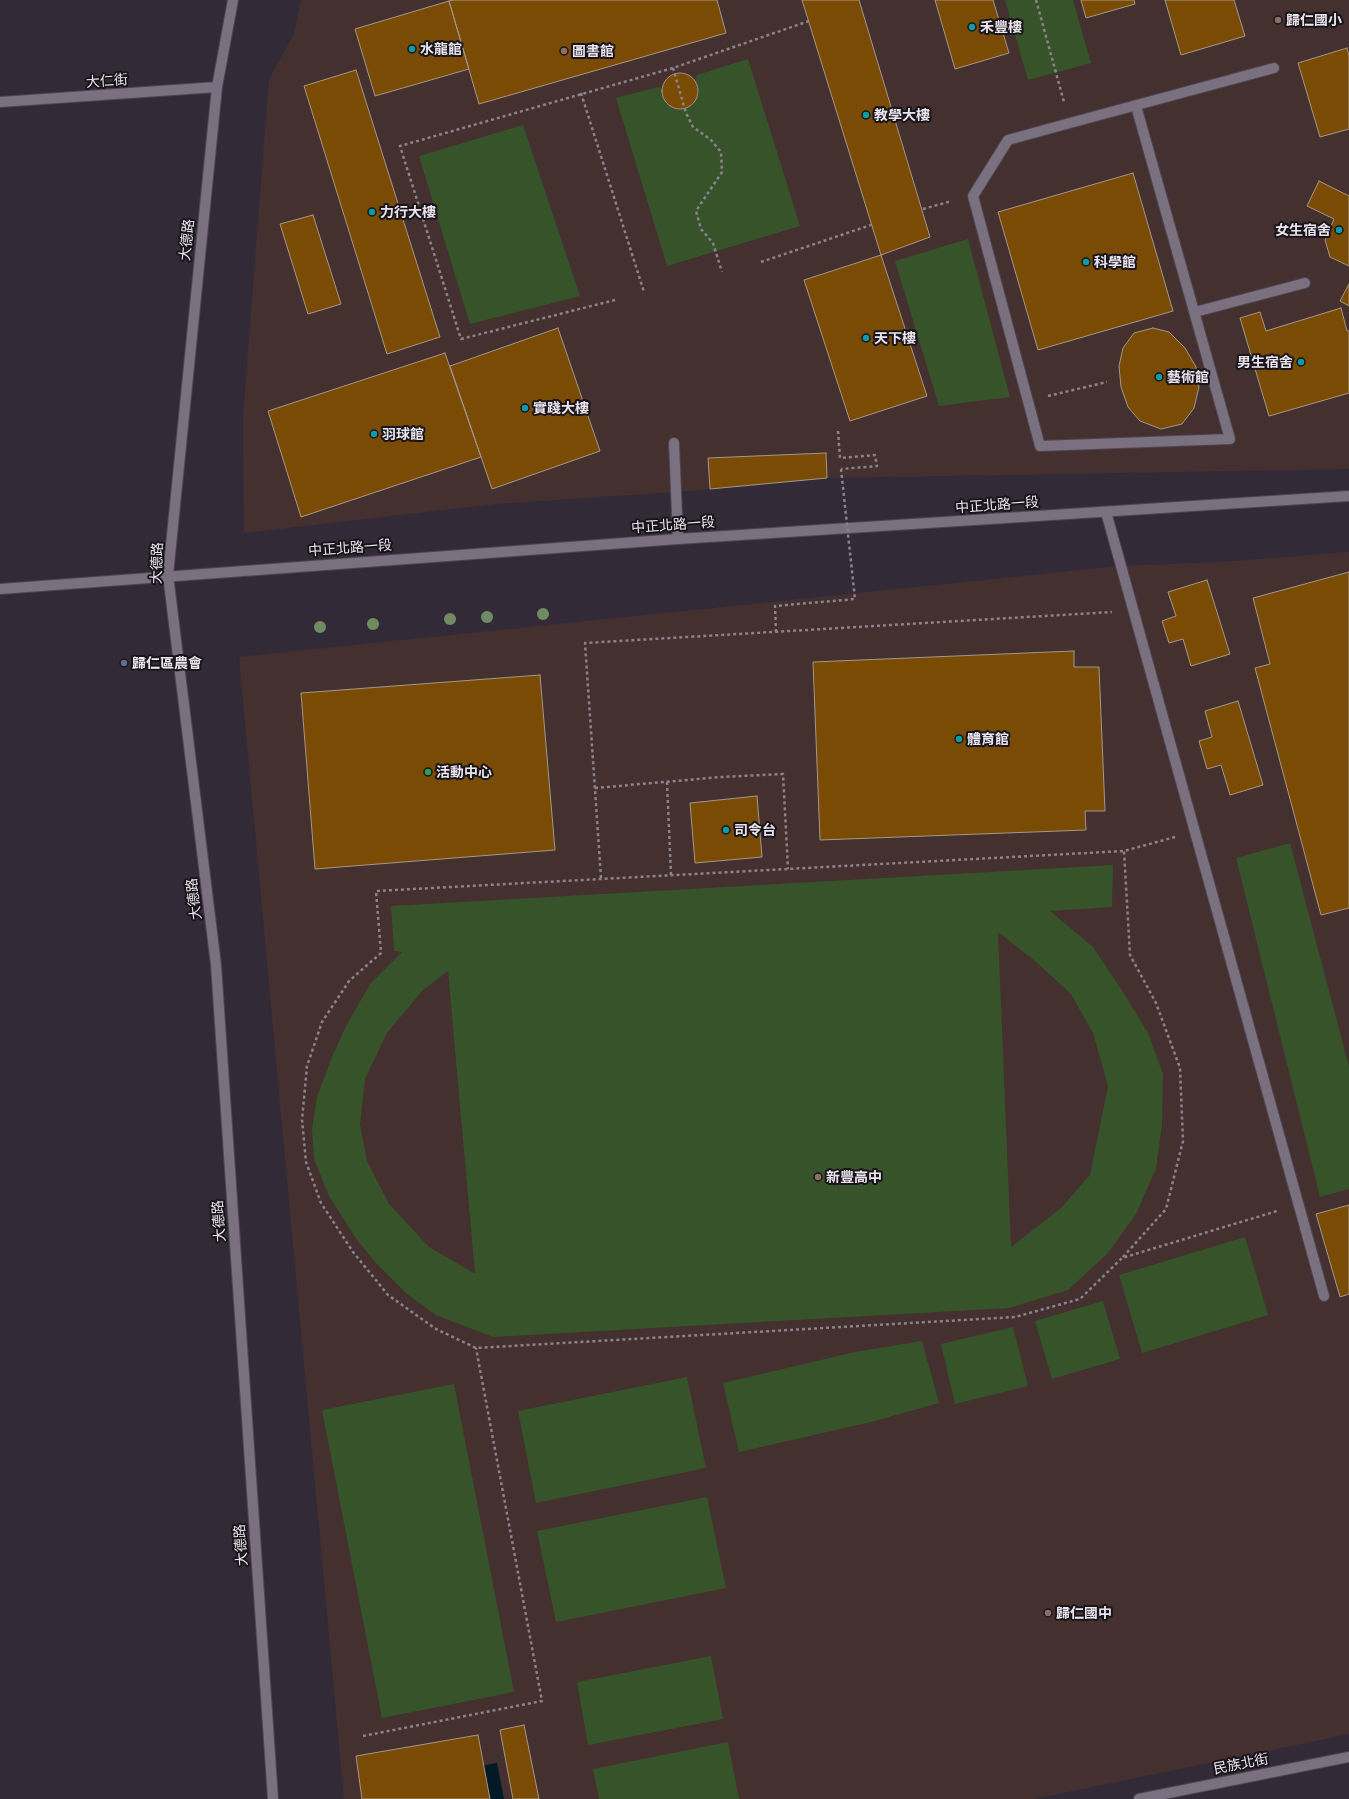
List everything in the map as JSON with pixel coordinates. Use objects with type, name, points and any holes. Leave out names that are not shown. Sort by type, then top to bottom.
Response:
[{"type":"street","name":"大德路","points":[[233,0],[217,87],[168,575],[216,966],[272,1799]]},
{"type":"street","points":[[1136,106],[1230,439],[1040,446],[973,196],[1008,140],[1274,68]]},
{"type":"street","name":"大仁街","points":[[0,102],[217,87]]},
{"type":"street","points":[[1195,312],[1305,283]]},
{"type":"street","points":[[674,443],[678,539]]},
{"type":"street","name":"中正北路一段","points":[[0,589],[168,575],[678,539],[1349,496]]},
{"type":"street","points":[[1106,512],[1324,1296]]},
{"type":"street","name":"民族北街","points":[[1139,1799],[1349,1757]]},
{"type":"path","points":[[1036,0],[1070,123]]},
{"type":"path","points":[[615,300],[461,339],[400,146],[581,93],[673,68],[809,21]]},
{"type":"path","points":[[673,68],[686,112],[693,127],[711,140],[721,152],[722,172],[696,211],[702,228],[713,243],[722,272]]},
{"type":"path","points":[[581,93],[644,292]]},
{"type":"path","points":[[923,209],[973,196]]},
{"type":"path","points":[[761,262],[871,225]]},
{"type":"path","points":[[1028,401],[1108,382]]},
{"type":"path","points":[[776,632],[775,606],[855,599],[841,469],[877,466],[875,455],[840,458],[838,431]]},
{"type":"path","points":[[601,878],[585,643],[1133,611]]},
{"type":"path","points":[[595,788],[783,774],[788,869]]},
{"type":"path","points":[[667,782],[671,875]]},
{"type":"path","points":[[1124,851],[1130,954],[1156,1003],[1180,1068],[1183,1141],[1166,1209],[1122,1258],[1080,1299],[1015,1317],[476,1348],[436,1329],[388,1295],[353,1252],[321,1203],[306,1162],[302,1120],[307,1066],[322,1022],[349,981],[381,953],[376,891],[1124,851],[1194,832]]},
{"type":"path","points":[[1122,1258],[1299,1205]]},
{"type":"path","points":[[363,1736],[542,1701],[476,1348]]},
{"type":"shaded area","points":[[301,0],[1349,0],[1349,469],[827,478],[676,492],[495,504],[244,533],[243,417],[269,79],[294,34]]},
{"type":"shaded area","name":"新豐高中","points":[[1349,552],[1349,1734],[1034,1799],[344,1799],[239,657],[1120,566],[1222,562]]},
{"type":"green space","points":[[1005,0],[1073,0],[1091,63],[1028,80]]},
{"type":"green space","points":[[748,59],[800,226],[667,266],[616,98],[658,87],[662,89],[666,103],[678,110],[692,106],[699,93],[695,79],[697,75]]},
{"type":"green space","points":[[523,125],[580,296],[470,324],[419,156]]},
{"type":"green space","points":[[968,239],[1010,397],[939,406],[895,261]]},
{"type":"green space","points":[[1290,843],[1349,1067],[1349,1189],[1320,1197],[1236,858]]},
{"type":"green space","points":[[1113,865],[1112,907],[1050,911],[1093,947],[1148,1033],[1163,1074],[1162,1125],[1156,1168],[1136,1214],[1108,1253],[1068,1290],[1009,1308],[493,1337],[436,1315],[407,1294],[375,1262],[355,1237],[329,1196],[314,1159],[312,1129],[317,1097],[332,1057],[345,1028],[370,984],[402,952],[394,951],[391,906]],"holes":[[[998,932],[1035,961],[1071,994],[1093,1033],[1108,1086],[1090,1175],[1061,1208],[1011,1247]],[[448,971],[475,1273],[429,1247],[389,1204],[367,1161],[360,1125],[365,1079],[387,1033],[422,991]]]},
{"type":"green space","points":[[1245,1237],[1268,1315],[1142,1353],[1119,1275]]},
{"type":"green space","points":[[1103,1301],[1120,1359],[1052,1379],[1035,1321]]},
{"type":"green space","points":[[1013,1327],[1028,1386],[955,1404],[941,1344]]},
{"type":"green space","points":[[922,1341],[939,1403],[871,1422],[739,1452],[723,1383],[855,1352]]},
{"type":"green space","points":[[687,1377],[706,1468],[536,1503],[518,1411]]},
{"type":"green space","points":[[454,1384],[514,1692],[382,1718],[322,1410]]},
{"type":"green space","points":[[707,1497],[726,1588],[556,1622],[537,1531]]},
{"type":"green space","points":[[711,1656],[723,1719],[588,1745],[577,1682]]},
{"type":"green space","points":[[728,1742],[739,1799],[599,1799],[593,1769]]},
{"type":"water","points":[[497,1763],[504,1799],[375,1799],[372,1786]]},
{"type":"building","name":"圖書館","points":[[717,0],[726,33],[479,104],[449,1]]},
{"type":"building","name":"教學大樓","points":[[802,0],[859,0],[930,237],[881,255]]},
{"type":"building","name":"禾豐樓","points":[[935,0],[993,0],[1009,53],[955,69]]},
{"type":"building","points":[[1081,0],[1134,0],[1135,4],[1086,18]]},
{"type":"building","points":[[1165,0],[1234,0],[1245,36],[1181,55]]},
{"type":"building","name":"水龍館","points":[[449,1],[469,69],[375,96],[355,29]]},
{"type":"building","points":[[1347,48],[1349,56],[1349,129],[1320,137],[1298,63]]},
{"type":"building","name":"力行大樓","points":[[356,70],[440,337],[387,354],[304,86]]},
{"type":"building","points":[[683,73],[693,78],[697,84],[697,98],[693,104],[687,108],[677,109],[667,104],[663,98],[662,88],[667,78],[673,74]]},
{"type":"building","name":"科學館","points":[[1133,173],[1173,311],[1038,350],[998,212]]},
{"type":"building","name":"女生宿舍","points":[[1319,181],[1349,196],[1349,266],[1330,257],[1325,240],[1334,219],[1307,206]]},
{"type":"building","points":[[313,215],[341,304],[308,314],[280,224]]},
{"type":"building","name":"天下樓","points":[[881,255],[927,396],[850,421],[804,280]]},
{"type":"building","points":[[1349,284],[1349,306],[1340,301]]},
{"type":"building","name":"男生宿舍","points":[[1341,308],[1347,331],[1349,331],[1349,393],[1269,416],[1240,318],[1260,312],[1266,331]]},
{"type":"building","name":"實踐大樓","points":[[558,328],[600,451],[492,489],[450,366]]},
{"type":"building","name":"藝術館","points":[[1153,328],[1169,332],[1185,348],[1196,367],[1199,387],[1194,408],[1182,424],[1161,429],[1140,421],[1128,407],[1121,387],[1119,366],[1123,348],[1134,333]]},
{"type":"building","name":"羽球館","points":[[445,353],[481,457],[301,517],[268,411]]},
{"type":"building","points":[[826,453],[827,478],[710,489],[708,458]]},
{"type":"building","points":[[1349,572],[1349,908],[1321,915],[1255,668],[1270,664],[1253,598]]},
{"type":"building","points":[[1207,580],[1230,654],[1191,666],[1183,639],[1169,643],[1162,621],[1176,616],[1168,592]]},
{"type":"building","name":"體育館","points":[[1074,651],[1074,667],[1099,667],[1105,811],[1085,811],[1086,830],[820,840],[813,662]]},
{"type":"building","name":"活動中心","points":[[540,675],[555,850],[315,869],[301,693]]},
{"type":"building","points":[[1238,701],[1263,785],[1230,795],[1221,765],[1207,769],[1199,741],[1212,737],[1205,711]]},
{"type":"building","name":"司令台","points":[[757,796],[762,857],[695,863],[690,803]]},
{"type":"building","points":[[1349,1205],[1349,1294],[1340,1297],[1316,1214]]},
{"type":"building","points":[[524,1725],[539,1799],[513,1799],[500,1730]]},
{"type":"building","points":[[478,1735],[490,1799],[362,1799],[356,1756]]},
{"type":"place","name":"歸仁國小","points":[[1278,20]]},
{"type":"place","name":"禾豐樓","points":[[972,27]]},
{"type":"place","name":"水龍館","points":[[412,49]]},
{"type":"place","name":"圖書館","points":[[564,51]]},
{"type":"place","name":"教學大樓","points":[[866,115]]},
{"type":"place","name":"力行大樓","points":[[372,212]]},
{"type":"place","name":"女生宿舍","points":[[1339,230]]},
{"type":"place","name":"科學館","points":[[1086,262]]},
{"type":"place","name":"天下樓","points":[[866,338]]},
{"type":"place","name":"男生宿舍","points":[[1301,362]]},
{"type":"place","name":"藝術館","points":[[1159,377]]},
{"type":"place","name":"實踐大樓","points":[[525,408]]},
{"type":"place","name":"羽球館","points":[[374,434]]},
{"type":"place","name":"歸仁區農會","points":[[124,663]]},
{"type":"place","name":"體育館","points":[[959,739]]},
{"type":"place","name":"活動中心","points":[[428,772]]},
{"type":"place","name":"司令台","points":[[726,830]]},
{"type":"place","name":"新豐高中","points":[[818,1177]]},
{"type":"place","name":"歸仁國中","points":[[1048,1613]]}]
